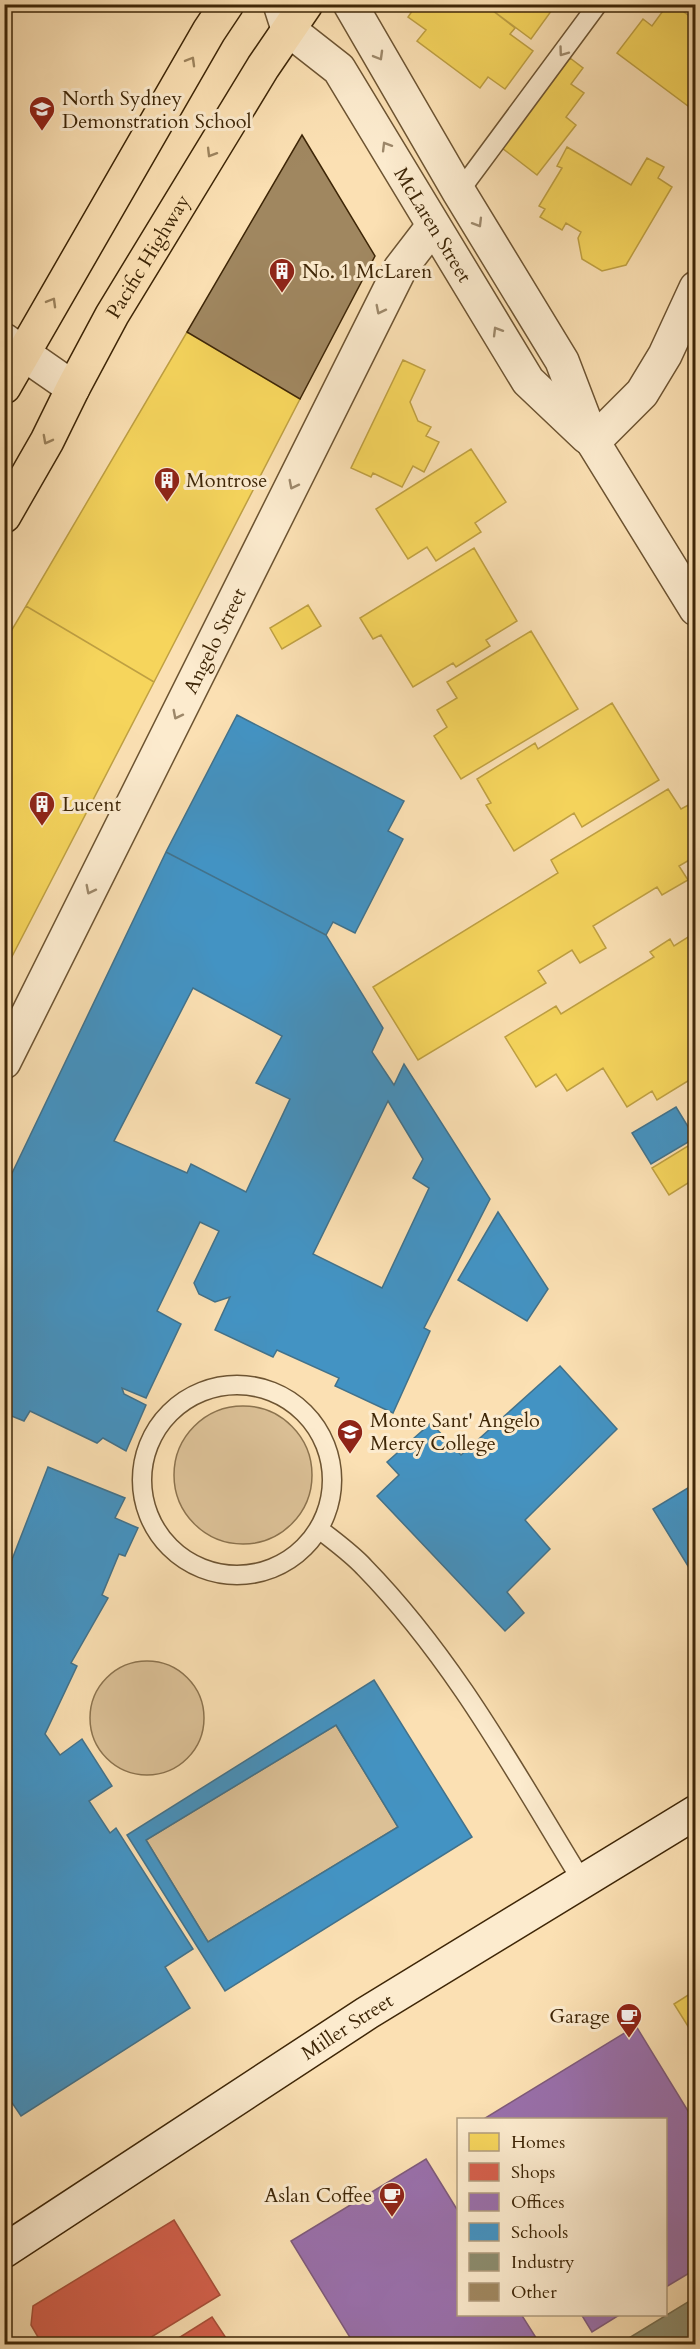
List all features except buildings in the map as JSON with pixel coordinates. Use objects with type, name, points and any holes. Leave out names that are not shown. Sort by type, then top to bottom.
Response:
[{"type":"main road","points":[[4,387],[14,346],[226,4]]},
{"type":"main road","name":"Pacific Highway","points":[[4,516],[47,441],[72,388],[112,315],[291,13]]},
{"type":"street","name":"McLaren Street","points":[[350,4],[459,192],[562,361],[593,442],[696,609]]},
{"type":"street","name":"McLaren Street","points":[[291,13],[339,69],[528,381],[593,442]]},
{"type":"street","name":"Angelo Street","points":[[4,1062],[400,269],[434,226]]},
{"type":"street","points":[[593,442],[642,393],[665,355],[696,288]]},
{"type":"street","points":[[14,346],[72,388]]},
{"type":"street","name":"Miller Street","points":[[4,2251],[367,2013],[696,1812]]},
{"type":"lane","points":[[459,192],[598,4]]},
{"type":"lane","points":[[249,1385],[280,1394],[306,1414],[323,1439],[332,1469],[330,1500],[319,1529],[299,1552],[273,1568],[243,1575],[212,1572],[183,1558],[160,1536],[146,1508],[141,1476],[148,1445],[164,1418],[188,1397],[218,1386],[249,1385]]},
{"type":"lane","points":[[319,1529],[363,1565],[420,1628],[480,1712],[582,1881]]},
{"type":"shaded area","points":[[243,1406],[270,1411],[282,1417],[292,1426],[301,1436],[307,1448],[312,1475],[307,1502],[301,1514],[292,1524],[282,1533],[270,1539],[243,1544],[216,1539],[204,1533],[194,1524],[185,1514],[179,1502],[174,1475],[179,1448],[185,1436],[194,1426],[204,1417],[216,1411]]},
{"type":"shaded area","points":[[147,1661],[169,1666],[187,1678],[199,1696],[204,1718],[199,1740],[187,1758],[169,1770],[147,1775],[125,1770],[107,1758],[95,1740],[90,1718],[95,1696],[107,1678],[125,1666]]},
{"type":"shaded area","points":[[336,1725],[398,1827],[208,1942],[146,1840]]},
{"type":"place","name":"North Sydney Demonstration School","points":[[42,132]]},
{"type":"place","name":"No. 1 McLaren","points":[[282,294]]},
{"type":"place","name":"Montrose","points":[[167,503]]},
{"type":"place","name":"Lucent","points":[[42,827]]},
{"type":"place","name":"Monte Sant' Angelo Mercy College","points":[[350,1455]]},
{"type":"place","name":"Garage","points":[[629,2039]]},
{"type":"place","name":"Aslan Coffee","points":[[392,2218]]}]
